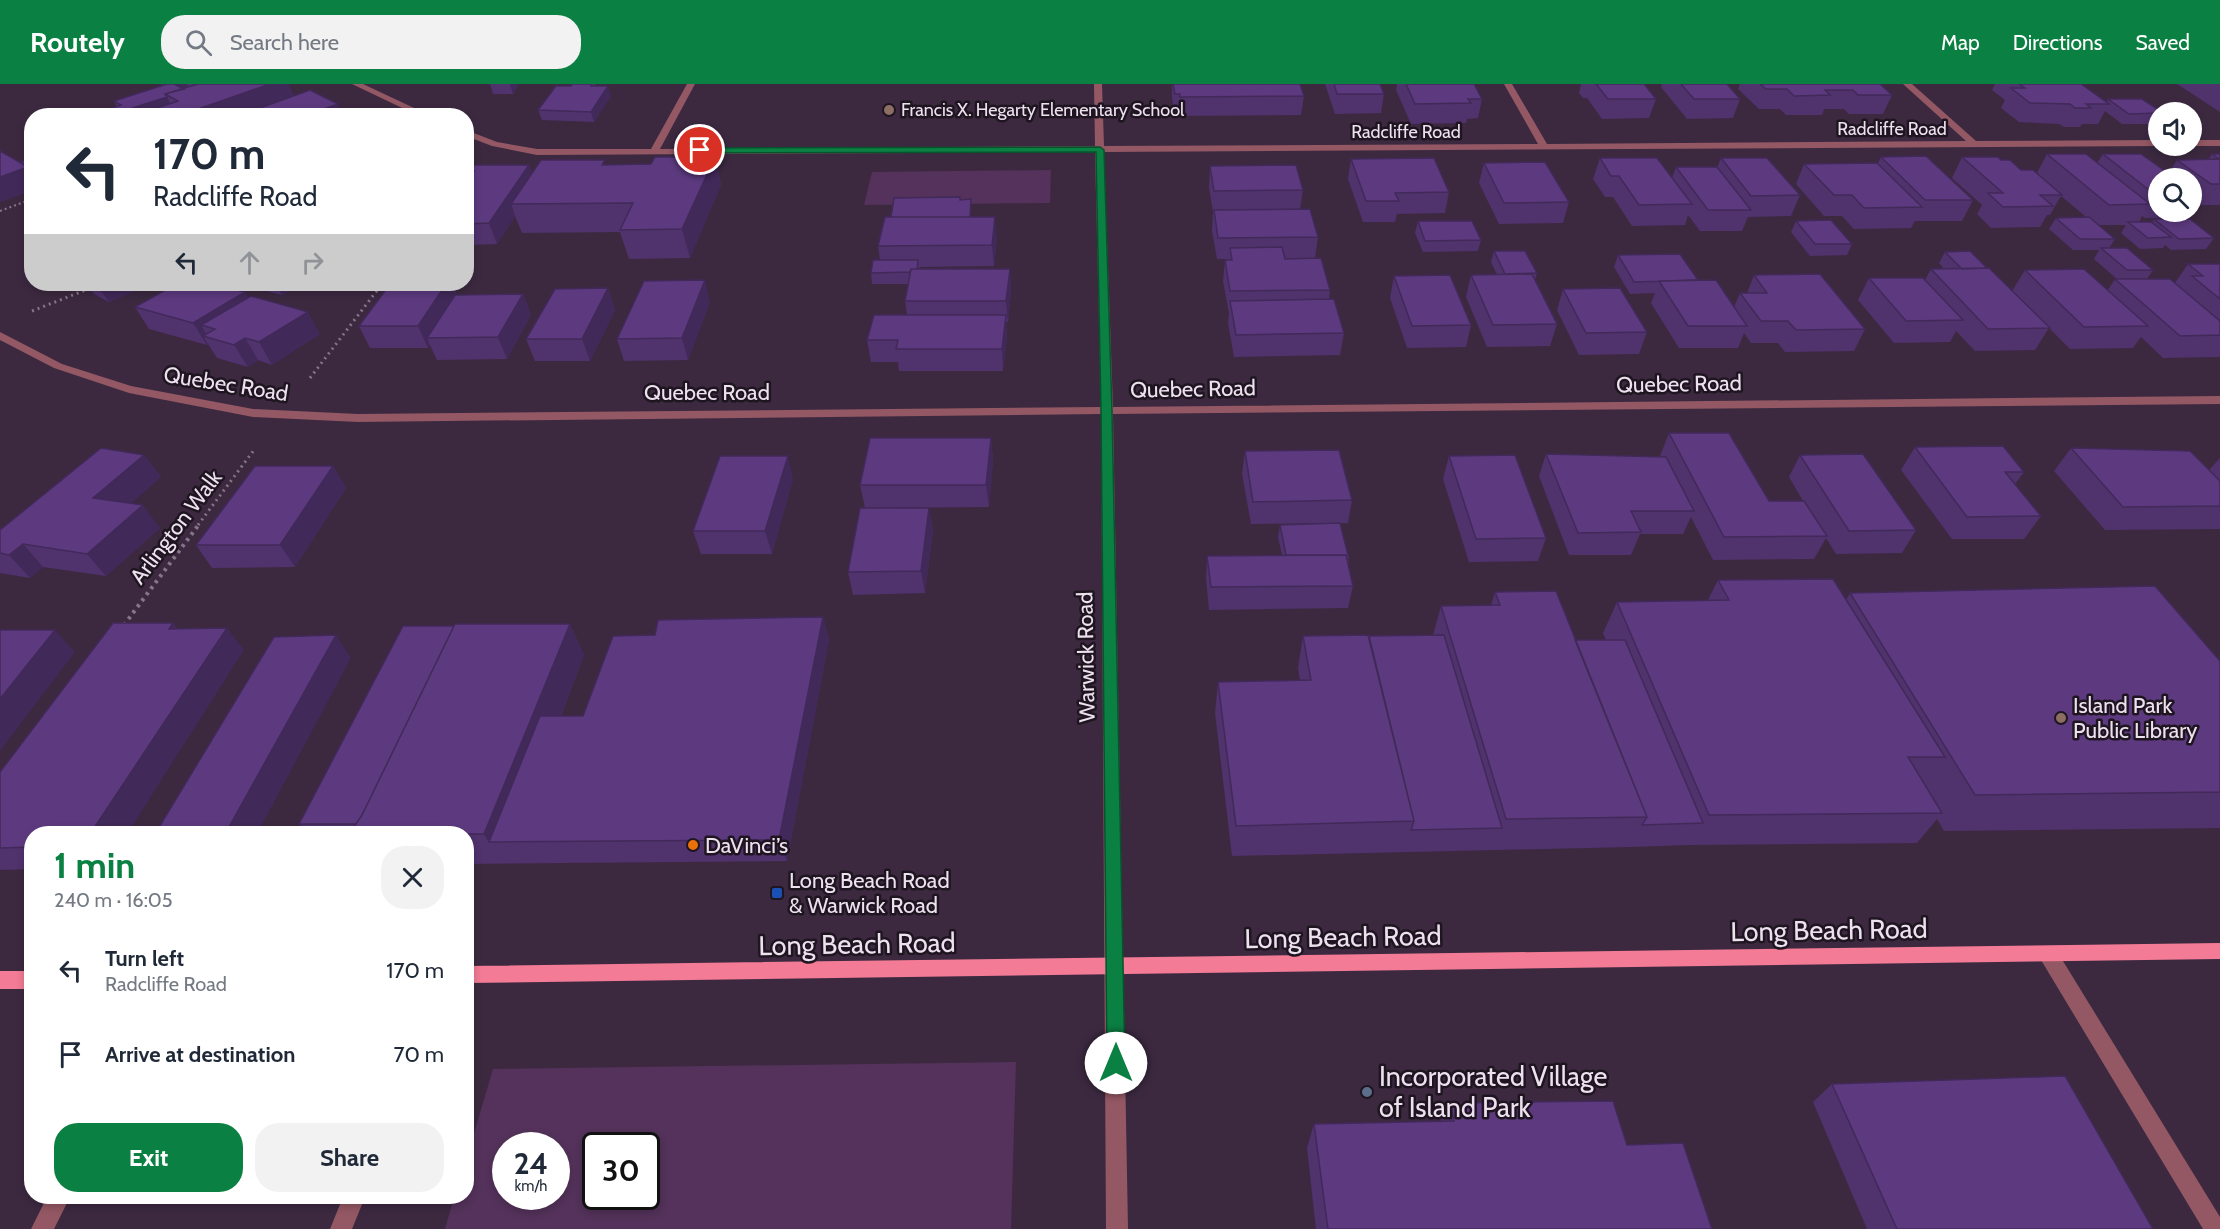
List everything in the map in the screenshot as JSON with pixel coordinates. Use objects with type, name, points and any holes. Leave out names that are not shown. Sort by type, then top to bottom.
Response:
[{"type":"main road","name":"Long Beach Road","points":[[474,975],[1115,968],[2220,951]]},
{"type":"main road","points":[[0,980],[24,980]]},
{"type":"street","points":[[356,84],[409,108]]},
{"type":"street","points":[[654,151],[691,84]]},
{"type":"street","name":"Warwick Road","points":[[1098,84],[1107,411],[1117,1229]]},
{"type":"street","points":[[1508,84],[1545,148]]},
{"type":"street","points":[[1907,84],[1975,145]]},
{"type":"street","name":"Radcliffe Road","points":[[474,136],[495,144],[537,152],[2148,143]]},
{"type":"street","points":[[2202,143],[2220,142]]},
{"type":"street","name":"Quebec Road","points":[[0,335],[58,366],[129,389],[280,416],[358,418],[2220,400]]},
{"type":"street","points":[[2048,954],[2215,1229]]},
{"type":"street","points":[[42,1229],[55,1204]]},
{"type":"street","points":[[341,1229],[351,1204]]},
{"type":"path","points":[[0,211],[24,203]]},
{"type":"path","points":[[30,312],[83,291]]},
{"type":"path","name":"Arlington Walk","points":[[118,633],[377,291]]},
{"type":"shaded area","points":[[1051,170],[1050,203],[864,205],[872,172]]},
{"type":"shaded area","points":[[1016,1062],[1011,1229],[445,1229],[452,1204],[474,1204],[474,1133],[493,1069]]},
{"type":"building","points":[[167,84],[174,84],[184,89],[165,94],[167,97],[133,108],[112,108],[121,105],[114,101]]},
{"type":"building","points":[[198,84],[270,84],[201,108],[157,108],[178,101],[165,94]]},
{"type":"building","points":[[572,84],[608,86],[591,112],[538,110],[556,86],[571,86]]},
{"type":"building","points":[[1173,84],[1300,84],[1304,96],[1180,97],[1180,94],[1175,94]]},
{"type":"building","points":[[1334,84],[1380,84],[1384,94],[1337,94]]},
{"type":"building","points":[[1406,84],[1474,84],[1482,99],[1468,99],[1471,103],[1415,104]]},
{"type":"building","points":[[1596,84],[1644,84],[1656,99],[1608,99]]},
{"type":"building","points":[[1681,84],[1727,84],[1740,99],[1694,99]]},
{"type":"building","points":[[1760,84],[1880,84],[1892,95],[1858,95],[1853,90],[1825,90],[1830,95],[1794,96],[1787,89],[1766,89]]},
{"type":"building","points":[[2019,84],[2081,84],[2109,104],[2086,104],[2091,108],[2075,108],[2070,104],[2030,103],[2011,88],[2025,88]]},
{"type":"building","points":[[310,90],[338,104],[326,108],[260,108]]},
{"type":"building","points":[[2108,99],[2142,99],[2148,103],[2148,113],[2129,114]]},
{"type":"building","points":[[0,151],[24,165],[24,168],[0,177]]},
{"type":"building","points":[[2047,154],[2086,154],[2148,202],[2109,205]]},
{"type":"building","points":[[2103,154],[2141,154],[2161,168],[2148,168],[2148,189]]},
{"type":"building","points":[[2212,154],[2220,154],[2220,184],[2211,184],[2202,178],[2202,168],[2188,168],[2177,160],[2219,159]]},
{"type":"building","points":[[1926,156],[1973,200],[1925,200],[1881,157]]},
{"type":"building","points":[[655,157],[715,157],[682,229],[620,230],[633,203],[511,204],[541,160],[605,160],[602,165],[651,164]]},
{"type":"building","points":[[1962,157],[1998,157],[2001,160],[2010,160],[2021,170],[2033,170],[2062,195],[2040,195],[2053,206],[2003,207],[1988,193],[2003,193]]},
{"type":"building","points":[[1434,158],[1449,192],[1395,193],[1399,201],[1366,201],[1351,159]]},
{"type":"building","points":[[1600,158],[1657,158],[1692,204],[1639,205],[1619,176],[1611,176]]},
{"type":"building","points":[[1721,158],[1767,158],[1800,195],[1751,196]]},
{"type":"building","points":[[1545,162],[1569,202],[1504,203],[1484,163]]},
{"type":"building","points":[[1877,163],[1922,207],[1864,208],[1852,195],[1834,195],[1804,164]]},
{"type":"building","points":[[474,165],[529,165],[489,223],[474,224]]},
{"type":"building","points":[[1296,165],[1303,190],[1214,191],[1210,166]]},
{"type":"building","points":[[1676,167],[1717,167],[1751,210],[1708,210]]},
{"type":"building","points":[[960,197],[960,200],[971,199],[970,217],[891,217],[894,198]]},
{"type":"building","points":[[1310,209],[1318,237],[1218,238],[1214,210]]},
{"type":"building","points":[[885,217],[995,217],[992,245],[878,246]]},
{"type":"building","points":[[2089,217],[2115,239],[2080,239],[2056,218]]},
{"type":"building","points":[[1831,220],[1852,244],[1815,244],[1796,221]]},
{"type":"building","points":[[1418,221],[1472,221],[1481,240],[1425,241]]},
{"type":"building","points":[[2128,222],[2151,222],[2171,237],[2148,238]]},
{"type":"building","points":[[2158,222],[2194,222],[2214,238],[2179,239]]},
{"type":"building","points":[[1282,247],[1285,259],[1321,258],[1330,290],[1230,291],[1225,260],[1232,260],[1230,248]]},
{"type":"building","points":[[2101,248],[2127,248],[2153,270],[2127,270]]},
{"type":"building","points":[[1494,251],[1525,251],[1537,273],[1505,274]]},
{"type":"building","points":[[1970,251],[1987,268],[1962,269],[1945,252]]},
{"type":"building","points":[[1680,254],[1698,280],[1634,282],[1618,255]]},
{"type":"building","points":[[873,260],[918,260],[917,269],[911,269],[910,272],[871,273]]},
{"type":"building","points":[[2188,264],[2220,264],[2220,299],[2192,276],[2203,276]]},
{"type":"building","points":[[1989,268],[2050,328],[1988,329],[1931,269]]},
{"type":"building","points":[[911,269],[1010,269],[1006,301],[905,301]]},
{"type":"building","points":[[2084,269],[2148,326],[2084,327],[2025,270]]},
{"type":"building","points":[[1532,274],[1557,324],[1493,325],[1471,275]]},
{"type":"building","points":[[1820,274],[1865,329],[1796,330],[1788,321],[1761,321],[1740,293],[1767,293],[1754,275]]},
{"type":"building","points":[[1450,275],[1471,325],[1412,326],[1394,276]]},
{"type":"building","points":[[1869,278],[1923,278],[1963,320],[1906,321]]},
{"type":"building","points":[[2115,279],[2170,279],[2220,321],[2220,335],[2180,336]]},
{"type":"building","points":[[705,280],[682,338],[617,339],[644,281]]},
{"type":"building","points":[[1716,280],[1747,326],[1688,326],[1659,281]]},
{"type":"building","points":[[608,288],[582,339],[526,339],[555,289]]},
{"type":"building","points":[[1620,288],[1647,332],[1586,333],[1563,289]]},
{"type":"building","points":[[164,291],[245,292],[193,323],[135,307]]},
{"type":"building","points":[[385,291],[441,291],[418,326],[359,326]]},
{"type":"building","points":[[523,294],[498,337],[427,338],[455,295]]},
{"type":"building","points":[[251,296],[308,312],[259,342],[245,338],[234,345],[203,336],[215,329],[201,325]]},
{"type":"building","points":[[1334,299],[1344,333],[1236,335],[1230,301]]},
{"type":"building","points":[[874,315],[1006,315],[1002,349],[896,349],[898,340],[867,340]]},
{"type":"building","points":[[1669,433],[1729,433],[1769,501],[1804,501],[1827,536],[1724,537]]},
{"type":"building","points":[[870,438],[991,438],[986,485],[860,485]]},
{"type":"building","points":[[2003,446],[2024,472],[2005,472],[2041,516],[1967,517],[1915,447]]},
{"type":"building","points":[[101,448],[144,455],[93,498],[143,505],[87,554],[23,544],[9,555],[0,553],[0,530]]},
{"type":"building","points":[[2071,448],[2190,451],[2220,481],[2220,506],[2123,507]]},
{"type":"building","points":[[1339,450],[1352,500],[1253,502],[1245,451]]},
{"type":"building","points":[[1546,454],[1666,457],[1694,511],[1631,511],[1641,532],[1578,533]]},
{"type":"building","points":[[1863,454],[1916,530],[1849,531],[1800,455]]},
{"type":"building","points":[[1515,455],[1546,538],[1476,539],[1449,456]]},
{"type":"building","points":[[720,456],[788,456],[765,531],[693,531]]},
{"type":"building","points":[[255,466],[333,466],[280,545],[196,545]]},
{"type":"building","points":[[860,508],[929,508],[921,571],[848,572]]},
{"type":"building","points":[[1340,523],[1349,559],[1347,560],[1346,555],[1286,555],[1280,525]]},
{"type":"building","points":[[1346,555],[1353,586],[1211,587],[1207,556]]},
{"type":"building","points":[[1833,579],[1945,757],[1908,757],[1942,813],[1709,815],[1617,602],[1729,600],[1718,580]]},
{"type":"building","points":[[2155,586],[2220,661],[2220,792],[1975,795],[1850,593]]},
{"type":"building","points":[[1556,591],[1647,817],[1506,819],[1441,606],[1500,605],[1495,592]]},
{"type":"building","points":[[823,617],[779,840],[489,842],[540,716],[583,716],[613,636],[655,635],[658,620]]},
{"type":"building","points":[[113,623],[173,623],[169,629],[227,628],[95,826],[24,826],[24,847],[0,848],[0,772]]},
{"type":"building","points":[[455,624],[570,624],[484,834],[474,834],[474,826],[354,826],[362,815]]},
{"type":"building","points":[[403,626],[454,626],[362,815],[356,824],[299,824]]},
{"type":"building","points":[[0,630],[55,630],[0,699]]},
{"type":"building","points":[[336,635],[229,826],[160,826],[274,637]]},
{"type":"building","points":[[1368,635],[1414,821],[1236,826],[1218,682],[1311,680],[1303,636]]},
{"type":"building","points":[[1444,635],[1502,828],[1411,830],[1414,821],[1369,636]]},
{"type":"building","points":[[1575,640],[1625,640],[1703,823],[1642,825],[1647,817]]},
{"type":"building","points":[[2065,1076],[2153,1229],[1897,1229],[1832,1084]]},
{"type":"building","points":[[1613,1101],[1627,1145],[1683,1143],[1712,1229],[1328,1229],[1314,1124],[1454,1121],[1450,1103]]},
{"type":"place","name":"Francis X. Hegarty Elementary School","points":[[889,110]]},
{"type":"place","name":"Island Park Public Library","points":[[2061,718]]},
{"type":"place","name":"DaVinci’s","points":[[693,845]]},
{"type":"place","name":"Long Beach Road & Warwick Road","points":[[777,893]]},
{"type":"place","name":"Incorporated Village of Island Park","points":[[1367,1092]]},
{"type":"route","points":[[700,150],[1100,150],[1107,411],[1116,1063]]}]
